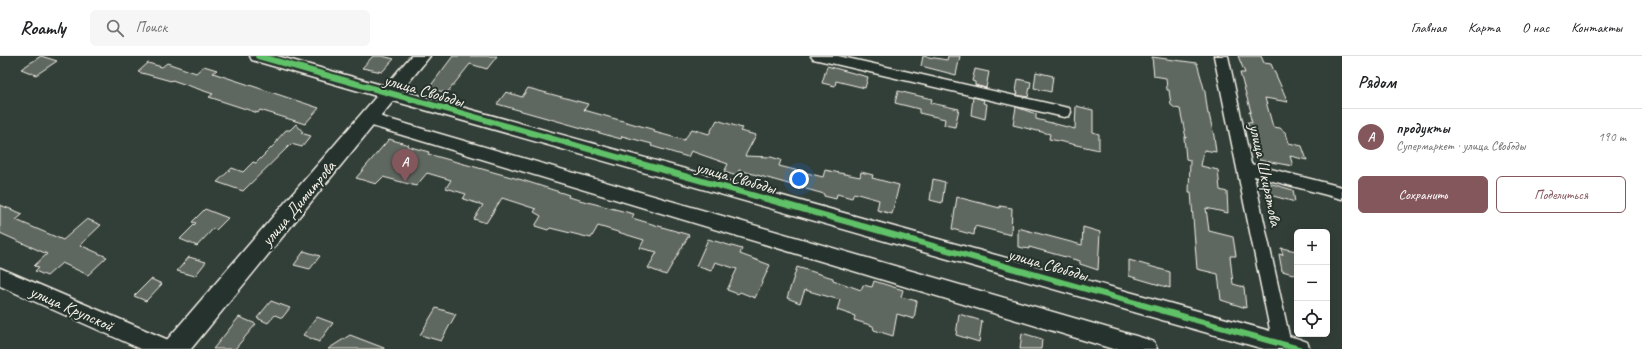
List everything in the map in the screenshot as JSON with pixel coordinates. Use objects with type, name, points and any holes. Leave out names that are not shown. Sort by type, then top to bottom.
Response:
[{"type":"main road","name":"улица Димитрова","points":[[175,349],[421,56]]},
{"type":"street","name":"улица Свободы","points":[[258,56],[1288,347]]},
{"type":"street","points":[[818,56],[1064,112]]},
{"type":"street","name":"улица Шкирятова","points":[[1221,56],[1245,168],[1288,347]]},
{"type":"street","points":[[368,118],[1146,349]]},
{"type":"street","points":[[1245,168],[1342,193]]},
{"type":"street","name":"улица Крупской","points":[[0,277],[165,349]]},
{"type":"building","points":[[41,56],[57,61],[36,75],[21,69]]},
{"type":"building","points":[[373,56],[382,56],[394,59],[382,72],[362,68]]},
{"type":"building","points":[[453,56],[497,56],[487,69],[470,64],[447,93],[429,88]]},
{"type":"building","points":[[923,56],[947,60],[948,56],[960,56],[956,75],[921,66]]},
{"type":"building","points":[[1238,56],[1261,56],[1264,63],[1271,64],[1288,102],[1265,98],[1273,127],[1280,128],[1286,133],[1289,143],[1302,146],[1307,160],[1290,156],[1293,166],[1259,160],[1247,122],[1252,123],[1249,112],[1251,112],[1240,73],[1245,73]]},
{"type":"building","points":[[1152,57],[1197,63],[1205,92],[1216,152],[1204,150],[1201,166],[1218,170],[1220,190],[1227,192],[1228,213],[1206,208],[1209,231],[1233,237],[1236,256],[1230,256],[1233,284],[1244,287],[1246,308],[1221,300],[1218,274],[1197,269],[1191,192],[1189,192],[1190,160],[1186,159],[1184,137],[1186,138],[1180,109],[1171,105],[1169,90],[1167,90],[1166,78],[1154,76]]},
{"type":"building","points":[[148,63],[162,67],[167,63],[196,73],[204,66],[217,70],[213,73],[319,108],[305,124],[260,110],[258,113],[209,97],[213,94],[172,80],[171,81],[138,72]]},
{"type":"building","points":[[827,66],[868,77],[865,88],[836,81],[835,86],[822,83]]},
{"type":"building","points":[[975,69],[989,72],[986,88],[975,85],[975,82],[972,81]]},
{"type":"building","points":[[1036,72],[1053,76],[1051,92],[1034,88]]},
{"type":"building","points":[[1018,79],[1031,82],[1028,97],[1017,95]]},
{"type":"building","points":[[528,88],[588,104],[584,110],[655,130],[654,132],[684,140],[692,129],[709,134],[717,120],[742,128],[740,131],[756,135],[745,156],[771,157],[781,160],[779,166],[823,177],[825,170],[860,177],[861,172],[873,175],[872,178],[899,185],[892,214],[877,210],[879,200],[854,193],[852,198],[837,194],[836,199],[824,196],[824,194],[739,170],[737,176],[724,172],[728,164],[691,151],[688,157],[651,146],[652,144],[622,136],[621,139],[497,104],[506,92],[522,97]]},
{"type":"building","points":[[898,91],[932,99],[931,103],[959,109],[955,127],[944,125],[945,119],[919,113],[919,109],[895,103]]},
{"type":"building","points":[[973,97],[984,100],[983,103],[987,104],[985,119],[971,115]]},
{"type":"building","points":[[1076,106],[1093,110],[1093,132],[1099,134],[1099,150],[1049,139],[1050,134],[1013,125],[1016,107],[1036,114],[1036,119],[1075,129]]},
{"type":"building","points":[[296,124],[303,132],[301,133],[311,136],[302,147],[291,144],[243,191],[217,182],[232,168],[243,172],[253,162],[256,163],[278,141],[276,141],[286,130],[290,130]]},
{"type":"building","points":[[389,139],[429,152],[428,154],[522,180],[569,195],[568,197],[634,214],[632,218],[689,235],[666,275],[648,268],[657,252],[640,248],[644,240],[598,226],[591,238],[550,228],[548,230],[535,226],[541,216],[534,212],[536,209],[502,198],[486,223],[474,219],[483,205],[463,199],[466,194],[446,188],[451,180],[427,173],[416,186],[383,177],[376,184],[356,178]]},
{"type":"building","points":[[933,179],[945,182],[942,203],[930,200]]},
{"type":"building","points":[[1265,182],[1293,190],[1295,202],[1266,194]]},
{"type":"building","points":[[957,197],[1000,208],[1000,206],[1012,208],[1011,235],[975,226],[974,235],[952,229]]},
{"type":"building","points":[[0,205],[23,214],[16,220],[63,240],[87,219],[101,225],[80,245],[107,257],[88,275],[62,263],[47,276],[35,271],[39,267],[34,266],[47,254],[0,233]]},
{"type":"building","points":[[205,209],[228,218],[216,230],[213,229],[197,246],[180,239],[196,223],[192,222]]},
{"type":"building","points":[[1083,227],[1100,232],[1098,270],[1080,264],[1080,261],[1029,247],[1029,249],[1018,247],[1018,228],[1082,245]]},
{"type":"building","points":[[708,239],[742,249],[740,254],[770,265],[755,298],[740,292],[738,294],[727,290],[737,269],[715,262],[711,271],[696,266]]},
{"type":"building","points":[[1281,248],[1294,250],[1294,274],[1282,271],[1279,254],[1283,255]]},
{"type":"building","points":[[304,251],[320,256],[310,269],[294,265]]},
{"type":"building","points":[[189,257],[206,262],[195,276],[177,271]]},
{"type":"building","points":[[1129,260],[1170,272],[1170,288],[1129,276]]},
{"type":"building","points":[[797,267],[833,278],[833,280],[861,290],[863,285],[872,287],[874,281],[903,290],[901,297],[917,301],[914,319],[897,314],[893,336],[874,330],[873,326],[854,320],[855,316],[837,310],[840,300],[805,290],[800,303],[787,298]]},
{"type":"building","points":[[151,279],[162,284],[146,301],[134,296]]},
{"type":"building","points":[[271,301],[290,308],[282,318],[275,315],[268,323],[257,318]]},
{"type":"building","points":[[436,308],[456,314],[441,341],[420,335]]},
{"type":"building","points":[[959,314],[982,321],[979,342],[956,335]]},
{"type":"building","points":[[239,317],[256,324],[235,349],[213,349]]},
{"type":"building","points":[[317,317],[333,323],[319,342],[303,335]]},
{"type":"building","points":[[1022,333],[1042,339],[1041,349],[1020,349]]},
{"type":"building","points":[[350,335],[384,348],[384,349],[328,349]]},
{"type":"cycle path","points":[[258,56],[1299,349]]},
{"type":"place","name":"продукты","points":[[405,182]]}]
